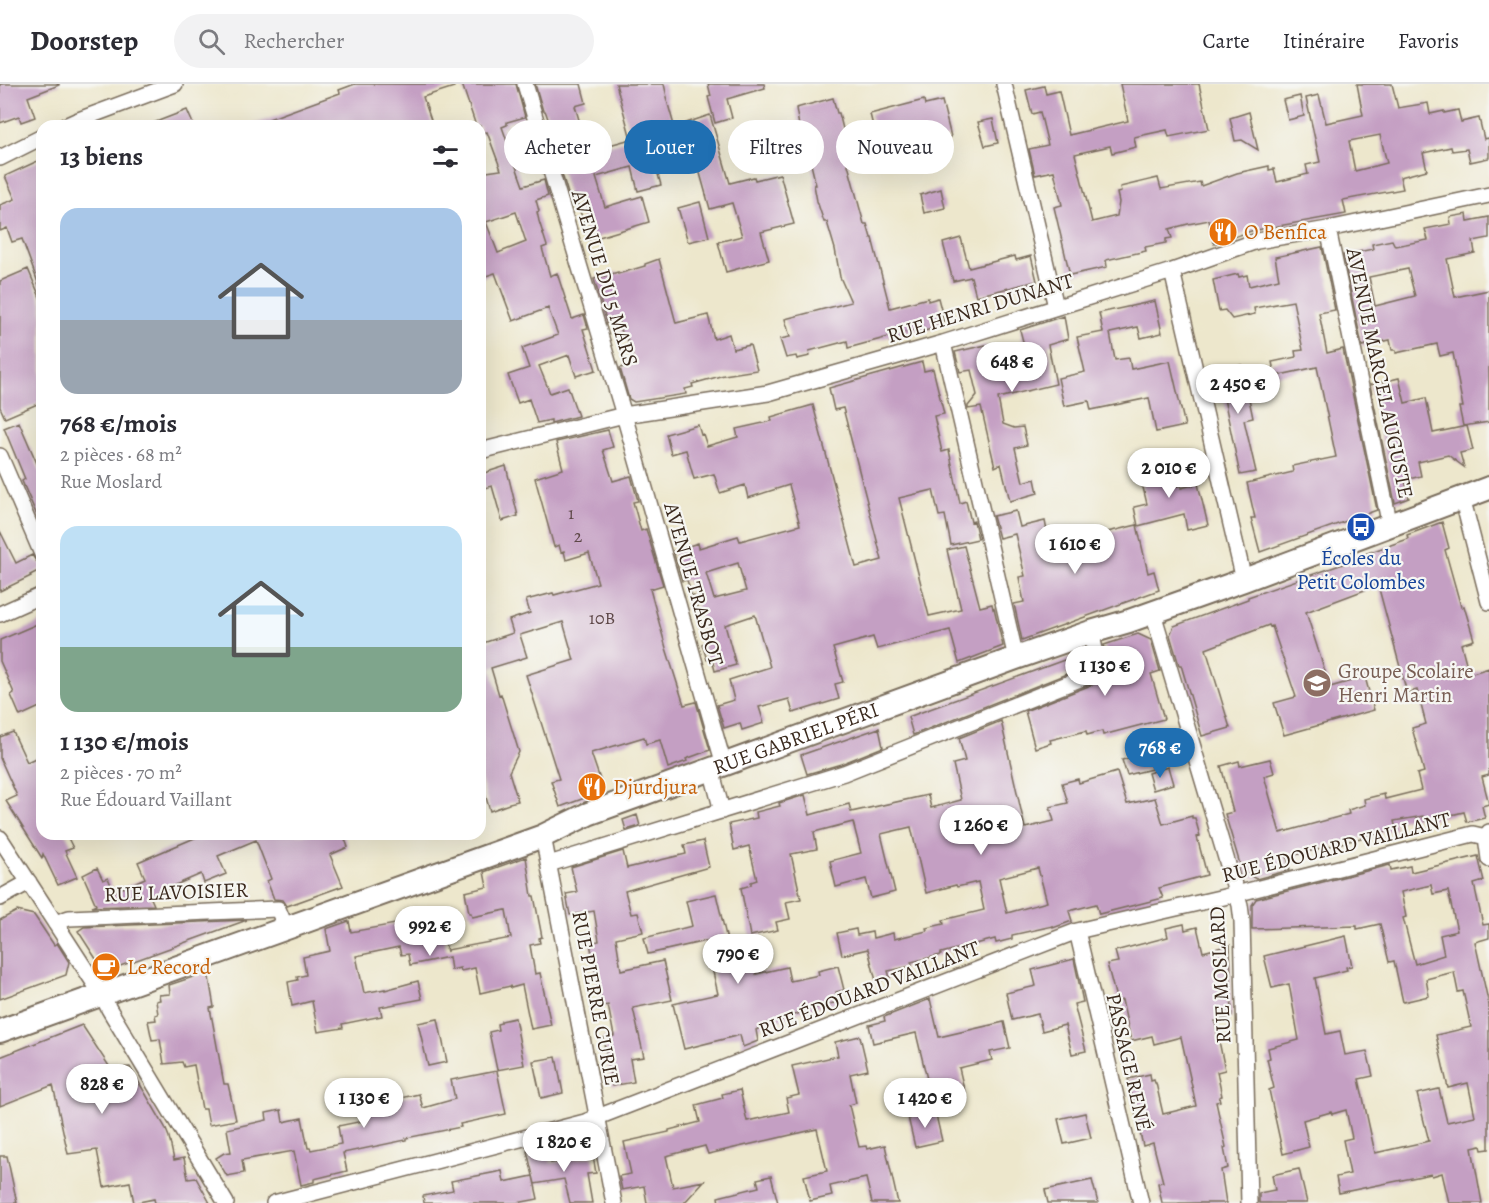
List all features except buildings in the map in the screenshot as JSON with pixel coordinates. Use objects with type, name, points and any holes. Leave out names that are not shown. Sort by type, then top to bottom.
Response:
[{"type":"main road","name":"RUE GABRIEL PÉRI","points":[[0,1031],[543,836],[588,814],[1016,658],[1153,613],[1489,488]]},
{"type":"street","points":[[94,120],[175,84]]},
{"type":"street","name":"AVENUE DU 5 MARS","points":[[525,84],[624,415]]},
{"type":"street","points":[[1004,84],[1056,307]]},
{"type":"street","points":[[0,158],[36,140]]},
{"type":"street","name":"RUE HENRI DUNANT","points":[[486,450],[624,415],[768,393],[943,343],[1172,271],[1257,241],[1328,229],[1489,195]]},
{"type":"street","name":"AVENUE MARCEL AUGUSTE","points":[[1328,229],[1390,526]]},
{"type":"street","points":[[1172,271],[1244,580]]},
{"type":"street","points":[[943,343],[1016,658]]},
{"type":"street","name":"AVENUE TRASBOT","points":[[624,415],[718,767],[722,811]]},
{"type":"street","points":[[0,456],[36,540]]},
{"type":"street","points":[[1462,497],[1489,602]]},
{"type":"street","points":[[0,614],[36,598]]},
{"type":"street","name":"RUE MOSLARD","points":[[1153,613],[1238,893],[1242,921],[1249,1203]]},
{"type":"street","points":[[549,864],[844,773],[1100,671],[1091,632]]},
{"type":"street","name":"RUE ÉDOUARD VAILLANT","points":[[274,1203],[598,1118],[1077,931],[1473,834],[1487,834]]},
{"type":"street","points":[[1487,834],[1489,859]]},
{"type":"street","name":"RUE PIERRE CURIE","points":[[543,836],[614,1203]]},
{"type":"street","points":[[0,838],[102,994],[226,1203]]},
{"type":"street","points":[[0,898],[29,882]]},
{"type":"street","name":"RUE LAVOISIER","points":[[55,923],[69,918],[278,909],[286,928]]},
{"type":"street","name":"PASSAGE RENÉ","points":[[1077,931],[1141,1203]]},
{"type":"place","name":"O Benfica","points":[[1223,232]]},
{"type":"place","name":"Écoles du Petit Colombes","points":[[1361,527]]},
{"type":"place","name":"Groupe Scolaire Henri Martin","points":[[1317,683]]},
{"type":"place","name":"Djurdjura","points":[[592,787]]},
{"type":"place","name":"Le Record","points":[[106,967]]}]
